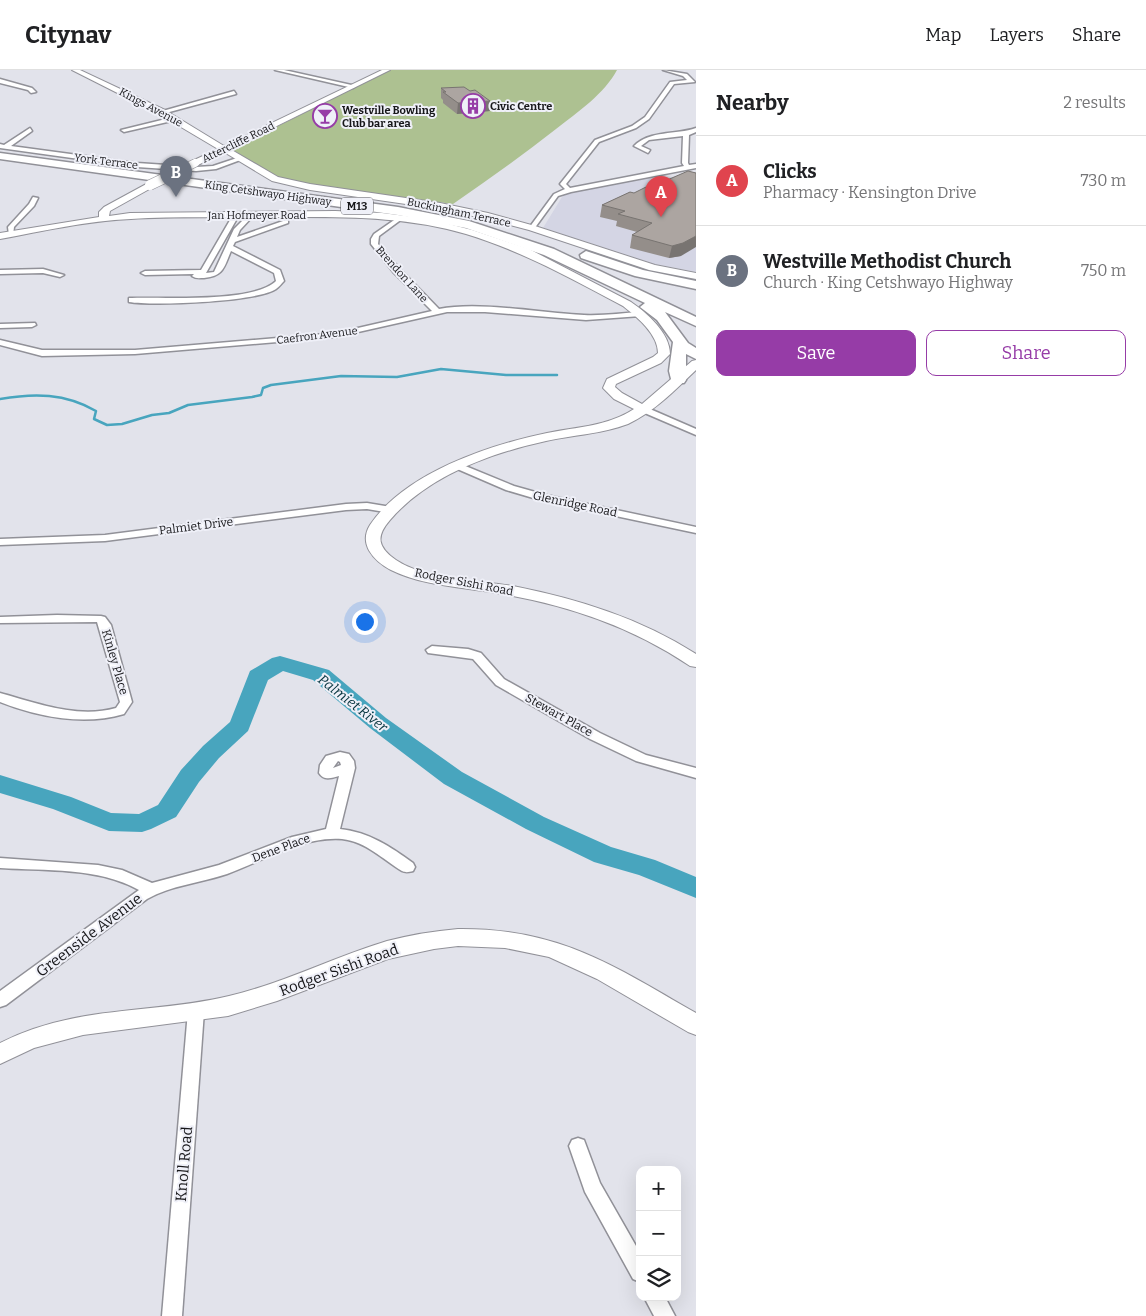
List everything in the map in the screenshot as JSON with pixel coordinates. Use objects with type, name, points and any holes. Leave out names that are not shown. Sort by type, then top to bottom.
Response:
[{"type":"highway","name":"King Cetshwayo Highway","points":[[1,150],[398,211],[469,226],[512,238],[549,252],[696,322]]},
{"type":"highway","name":"King Cetshwayo Highway","points":[[1,150],[42,159],[390,206],[469,221],[511,232],[561,251],[696,313]]},
{"type":"highway","points":[[469,226],[543,253],[643,304],[662,317],[680,342],[688,350],[696,354]]},
{"type":"highway","points":[[511,232],[548,242],[640,273],[696,284]]},
{"type":"highway","points":[[678,380],[675,370],[680,358],[680,342]]},
{"type":"main road","name":"Kings Avenue","points":[[75,70],[162,112],[227,150]]},
{"type":"main road","name":"Attercliffe Road","points":[[60,224],[110,207],[150,185],[207,157],[227,150],[235,143],[387,70]]},
{"type":"main road","points":[[210,141],[235,143]]},
{"type":"main road","points":[[227,150],[250,154]]},
{"type":"main road","name":"Buckingham Terrace","points":[[227,150],[271,178],[290,183],[440,206],[532,228],[653,268],[696,276]]},
{"type":"main road","points":[[207,157],[239,158]]},
{"type":"main road","points":[[227,164],[251,165]]},
{"type":"main road","points":[[122,200],[120,206],[122,210],[151,216]]},
{"type":"main road","points":[[104,218],[104,212],[110,207]]},
{"type":"main road","name":"Jan Hofmeyer Road","points":[[0,236],[60,224],[104,218],[342,214],[429,222],[469,232],[526,252],[626,304],[641,314],[664,346],[664,354],[657,360],[611,382],[609,388],[618,396],[643,409]]},
{"type":"main road","name":"Rodger Sishi Road","points":[[696,364],[643,409],[625,420],[604,427],[516,444],[484,454],[458,466],[417,490],[391,510],[375,528],[373,543],[376,551],[383,558],[398,567],[426,576],[544,597],[598,611],[646,631],[696,662]]},
{"type":"main road","points":[[625,375],[621,385],[626,390],[641,395],[660,395]]},
{"type":"main road","name":"Rodger Sishi Road","points":[[0,1054],[24,1042],[68,1027],[227,1006],[270,994],[372,956],[412,944],[442,939],[500,938],[522,941],[573,957],[620,981],[696,1025]]},
{"type":"street","points":[[277,70],[354,86]]},
{"type":"street","points":[[665,70],[679,71],[694,84]]},
{"type":"street","points":[[0,82],[30,89],[33,92]]},
{"type":"street","points":[[569,190],[563,184],[595,143],[639,124],[647,118],[672,83],[694,84]]},
{"type":"street","points":[[162,112],[234,93]]},
{"type":"street","points":[[124,130],[174,119]]},
{"type":"street","points":[[1,150],[30,130]]},
{"type":"street","points":[[648,151],[637,146],[650,138],[686,134],[696,130]]},
{"type":"street","points":[[686,134],[685,164],[687,167]]},
{"type":"street","name":"York Terrace","points":[[1,150],[165,167],[205,169],[227,164],[239,158]]},
{"type":"street","points":[[532,228],[555,196],[569,190],[696,166]]},
{"type":"street","points":[[11,234],[11,227],[32,205],[35,198]]},
{"type":"street","points":[[145,273],[204,271],[236,215]]},
{"type":"street","points":[[159,276],[215,274],[238,228],[251,215]]},
{"type":"street","name":"Brendon Lane","points":[[400,218],[376,236],[374,239],[375,244],[396,271],[436,311]]},
{"type":"street","points":[[230,244],[286,222]]},
{"type":"street","points":[[132,300],[239,297],[266,292],[278,286],[280,281],[276,272],[230,244]]},
{"type":"street","points":[[0,272],[43,271],[60,275]]},
{"type":"street","name":"Caefron Avenue","points":[[0,342],[22,349],[48,353],[116,353],[345,333],[436,311],[472,309],[586,318],[641,314]]},
{"type":"street","points":[[0,326],[32,325]]},
{"type":"street","points":[[643,409],[696,432]]},
{"type":"street","name":"Glenridge Road","points":[[458,466],[510,488],[544,498],[696,530]]},
{"type":"street","name":"Palmiet Drive","points":[[0,542],[105,538],[346,507],[367,506],[391,510]]},
{"type":"street","name":"Kinley Place","points":[[0,620],[101,619],[105,625],[126,702],[120,712],[99,715],[42,710],[14,703],[0,697]]},
{"type":"street","name":"Stewart Place","points":[[432,650],[468,652],[477,656],[500,682],[595,736],[649,761],[696,774]]},
{"type":"street","points":[[332,834],[348,768]]},
{"type":"street","name":"Dene Place","points":[[150,889],[232,866],[307,838],[332,834],[355,837],[374,844],[408,867]]},
{"type":"street","name":"Greenside Avenue","points":[[0,863],[101,871],[130,878],[150,889],[0,1000]]},
{"type":"street","name":"Knoll Road","points":[[172,1316],[196,1011]]},
{"type":"street","points":[[578,1146],[592,1186],[636,1265]]},
{"type":"street","points":[[656,1301],[665,1316]]},
{"type":"shaded area","points":[[685,175],[696,176],[696,272],[654,264],[543,228],[562,197],[567,193],[647,177],[659,180]]},
{"type":"green space","points":[[390,70],[617,70],[598,95],[581,109],[518,158],[453,204],[310,185],[277,178],[232,149]]},
{"type":"building","points":[[464,87],[470,91],[475,90],[490,101],[458,103],[443,92],[446,92],[441,88]]},
{"type":"building","points":[[688,171],[696,173],[696,236],[683,243],[672,246],[632,235],[652,223],[618,214],[625,211],[602,205],[630,192],[634,193],[660,180],[665,181]]},
{"type":"waterway","points":[[0,399],[37,395],[61,398],[96,411],[94,419],[107,425],[122,424],[152,415],[169,413],[188,405],[261,395],[263,388],[271,385],[341,376],[397,377],[441,369],[506,375],[557,375]]},
{"type":"waterway","name":"Palmiet River","points":[[0,784],[62,803],[109,822],[142,823],[167,811],[190,776],[211,752],[240,726],[258,676],[280,663],[321,675],[378,723],[453,778],[535,823],[603,855],[646,867],[696,888]]},
{"type":"place","name":"Civic Centre","points":[[473,106]]},
{"type":"place","name":"Westville Bowling Club bar area","points":[[325,116]]},
{"type":"place","name":"Westville Methodist Church","points":[[176,197]]},
{"type":"place","name":"Clicks","points":[[661,217]]}]
